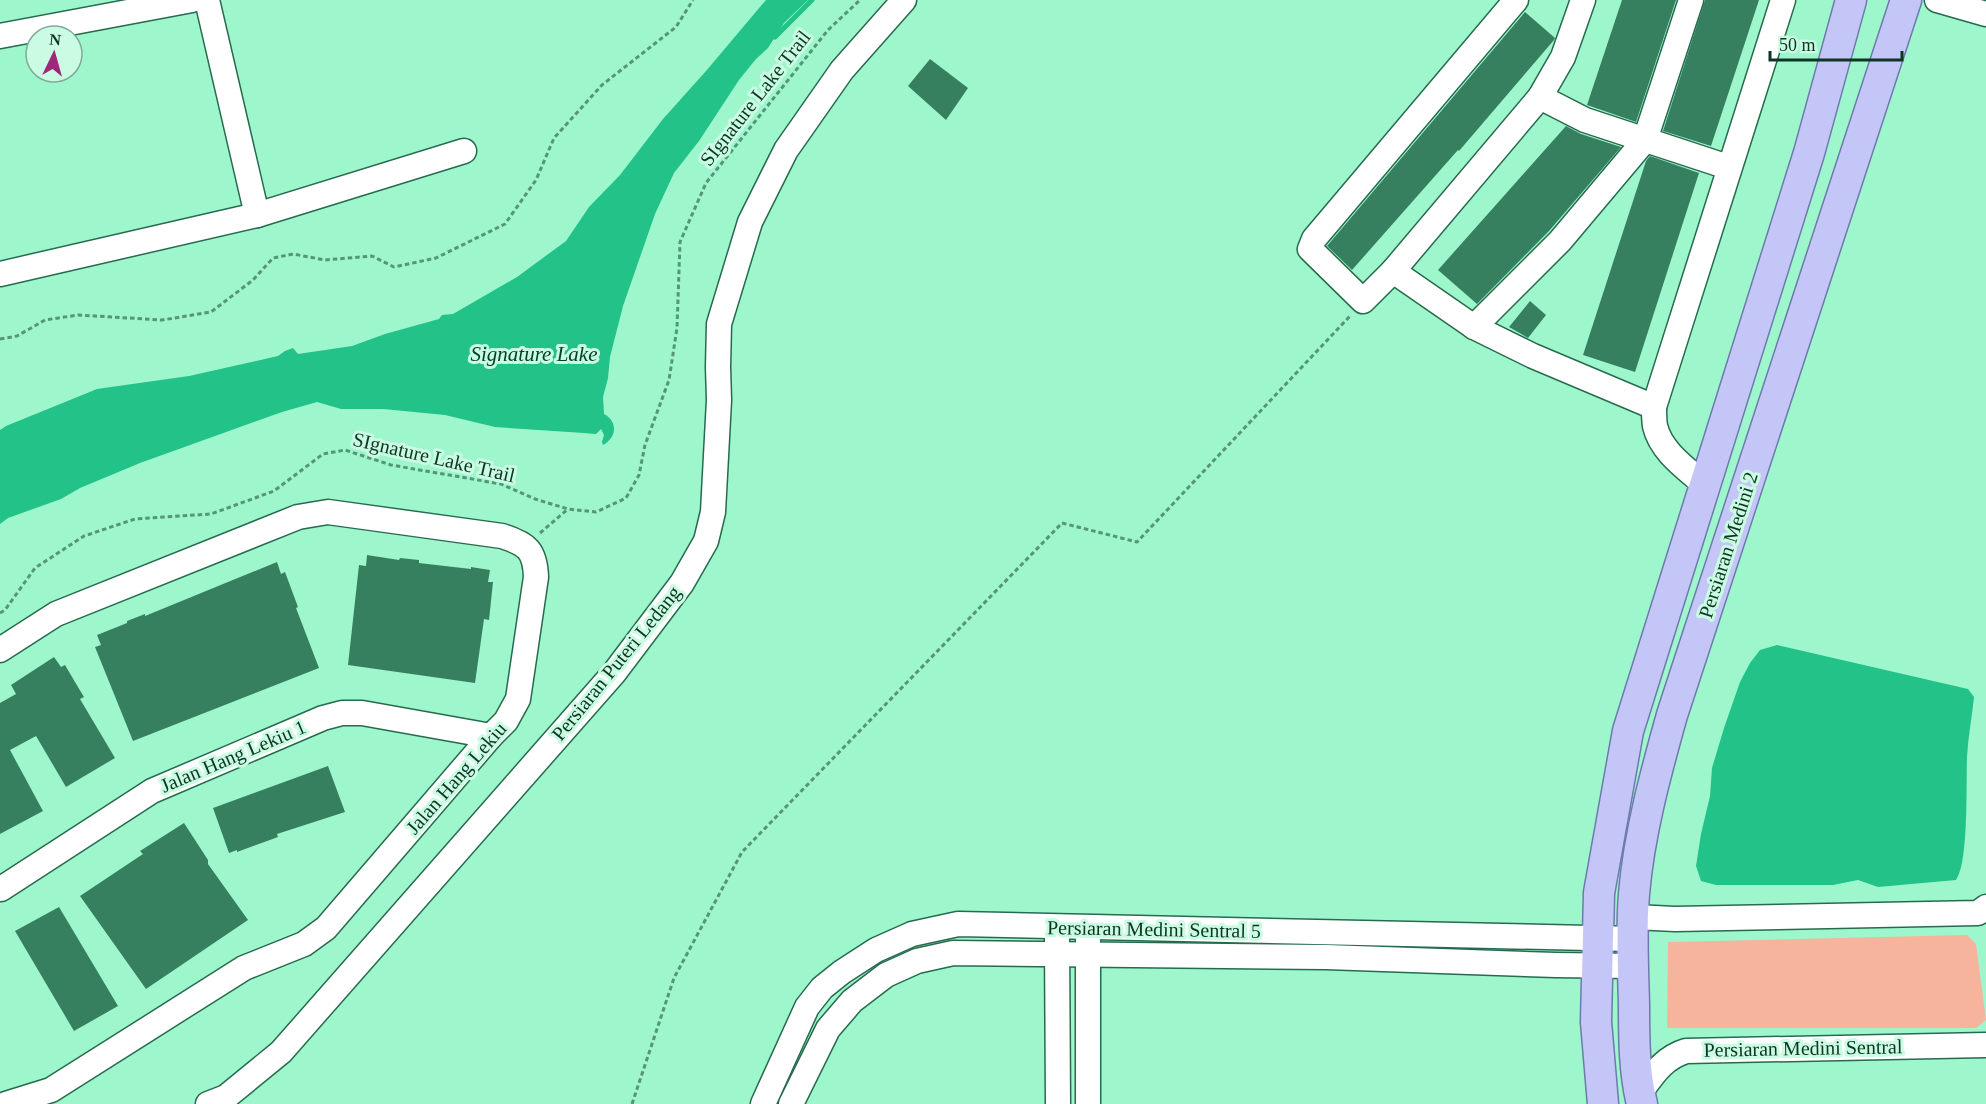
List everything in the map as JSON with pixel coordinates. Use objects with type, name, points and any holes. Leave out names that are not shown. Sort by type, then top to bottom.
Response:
[{"type":"main road","points":[[1837,51],[1839,0]]},
{"type":"main road","name":"Persiaran Medini 2","points":[[1603,1104],[1596,1022],[1599,893],[1628,731],[1809,153],[1851,0]]},
{"type":"main road","name":"Persiaran Medini 2","points":[[1641,1099],[1636,1053],[1634,940],[1636,882],[1649,808],[1672,715],[1906,0]]},
{"type":"street","points":[[0,36],[192,0]]},
{"type":"street","points":[[207,0],[257,214]]},
{"type":"street","name":"Persiaran Puteri Ledang","points":[[207,1104],[226,1097],[281,1052],[614,673],[682,583],[706,541],[712,512],[719,400],[717,367],[719,324],[750,222],[786,150],[842,70],[904,0]]},
{"type":"street","points":[[1516,0],[1314,239],[1310,249],[1363,301],[1393,271],[1540,97],[1563,57],[1583,0]]},
{"type":"street","points":[[1474,327],[1560,241],[1645,140],[1691,0]]},
{"type":"street","points":[[1705,485],[1672,455],[1661,440],[1655,427],[1654,407],[1728,167],[1783,0]]},
{"type":"street","points":[[1937,0],[1986,14]]},
{"type":"street","points":[[1540,97],[1585,120],[1728,167]]},
{"type":"street","points":[[0,274],[257,214],[464,151]]},
{"type":"street","points":[[1393,271],[1474,327],[1533,356],[1654,407]]},
{"type":"street","points":[[0,650],[56,614],[298,517],[328,512],[502,536],[518,541],[524,546]]},
{"type":"street","name":"Jalan Hang Lekiu","points":[[6,1104],[54,1097],[244,969],[304,944],[326,928],[506,721],[518,699],[536,577],[535,560],[524,546]]},
{"type":"street","name":"Jalan Hang Lekiu 1","points":[[1,889],[152,791],[324,718],[342,713],[362,713],[491,736]]},
{"type":"street","points":[[1597,952],[1634,940],[1675,919],[1978,913],[1986,907]]},
{"type":"street","name":"Persiaran Medini Sentral 5","points":[[763,1104],[807,1007],[822,988],[876,950],[912,934],[958,924],[1088,927],[1597,952]]},
{"type":"street","points":[[1057,926],[1058,1104]]},
{"type":"street","points":[[1088,927],[1088,1104]]},
{"type":"street","name":"Persiaran Medini Sentral 5","points":[[791,1104],[828,1029],[852,1001],[886,975],[917,961],[953,953],[1326,957],[1597,952]]},
{"type":"street","name":"Persiaran Medini Sentral","points":[[1641,1099],[1662,1064],[1674,1054],[1686,1051],[1986,1045]]},
{"type":"path","points":[[0,339],[17,336],[45,320],[78,315],[162,320],[212,312],[253,280],[273,258],[293,254],[325,260],[372,256],[394,267],[436,258],[505,224],[536,180],[554,138],[602,84],[676,27],[693,0]]},
{"type":"path","name":"SIgnature Lake Trail","points":[[0,613],[5,610],[35,568],[84,536],[135,519],[211,514],[274,491],[323,454],[345,450],[391,465],[501,484],[535,499],[568,509],[596,512],[626,498],[639,475],[645,445],[669,380],[677,328],[680,242],[706,183],[828,30],[860,0]]},
{"type":"path","points":[[632,1104],[674,978],[742,852],[1062,523],[1137,542],[1363,301]]},
{"type":"path","points":[[524,546],[568,509]]},
{"type":"shaded area","points":[[1967,935],[1976,944],[1986,1020],[1976,1028],[1667,1028],[1668,942]]},
{"type":"water","name":"Signature Lake","points":[[766,0],[808,0],[784,23],[768,48],[739,80],[699,141],[674,173],[655,214],[623,306],[610,357],[603,397],[604,414],[614,425],[613,434],[608,442],[603,445],[604,435],[601,429],[596,434],[495,427],[445,415],[383,409],[341,409],[317,402],[282,412],[140,463],[80,488],[61,499],[8,518],[0,524],[0,430],[6,426],[97,389],[189,376],[278,356],[293,348],[298,354],[352,346],[439,319],[442,315],[453,314],[517,277],[566,241],[589,207],[620,175],[663,119]]},
{"type":"water","points":[[1777,645],[1968,689],[1974,697],[1967,757],[1965,840],[1960,871],[1956,880],[1878,887],[1858,880],[1833,885],[1716,885],[1701,881],[1696,866],[1710,796],[1712,768],[1724,728],[1740,682],[1750,663],[1760,650]]},
{"type":"building","points":[[1622,0],[1676,0],[1636,122],[1587,105]]},
{"type":"building","points":[[1705,0],[1759,0],[1711,146],[1663,131]]},
{"type":"building","points":[[1525,12],[1555,38],[1554,40],[1459,151],[1352,270],[1327,246]]},
{"type":"building","points":[[930,59],[968,88],[946,120],[908,86]]},
{"type":"building","points":[[1566,126],[1581,134],[1621,147],[1549,231],[1477,304],[1438,270]]},
{"type":"building","points":[[1650,156],[1699,173],[1635,372],[1583,355],[1646,161]]},
{"type":"building","points":[[1530,301],[1546,315],[1528,338],[1509,327]]},
{"type":"building","points":[[367,555],[490,570],[488,582],[493,582],[489,620],[484,619],[475,683],[348,665],[359,565],[366,566]]},
{"type":"building","points":[[277,562],[281,574],[285,572],[319,668],[133,741],[95,647],[101,645],[97,635]]},
{"type":"building","points":[[54,657],[61,667],[65,665],[84,697],[80,699],[115,758],[66,787],[36,736],[10,750],[43,811],[0,834],[0,703],[16,694],[11,685]]},
{"type":"building","points":[[328,766],[345,812],[277,834],[278,837],[229,853],[213,808]]},
{"type":"building","points":[[184,823],[208,860],[208,864],[248,920],[146,989],[80,896],[143,854],[140,851]]},
{"type":"building","points":[[59,907],[118,1006],[74,1031],[15,931]]},
{"type":"waterway","points":[[775,37],[812,0]]}]
